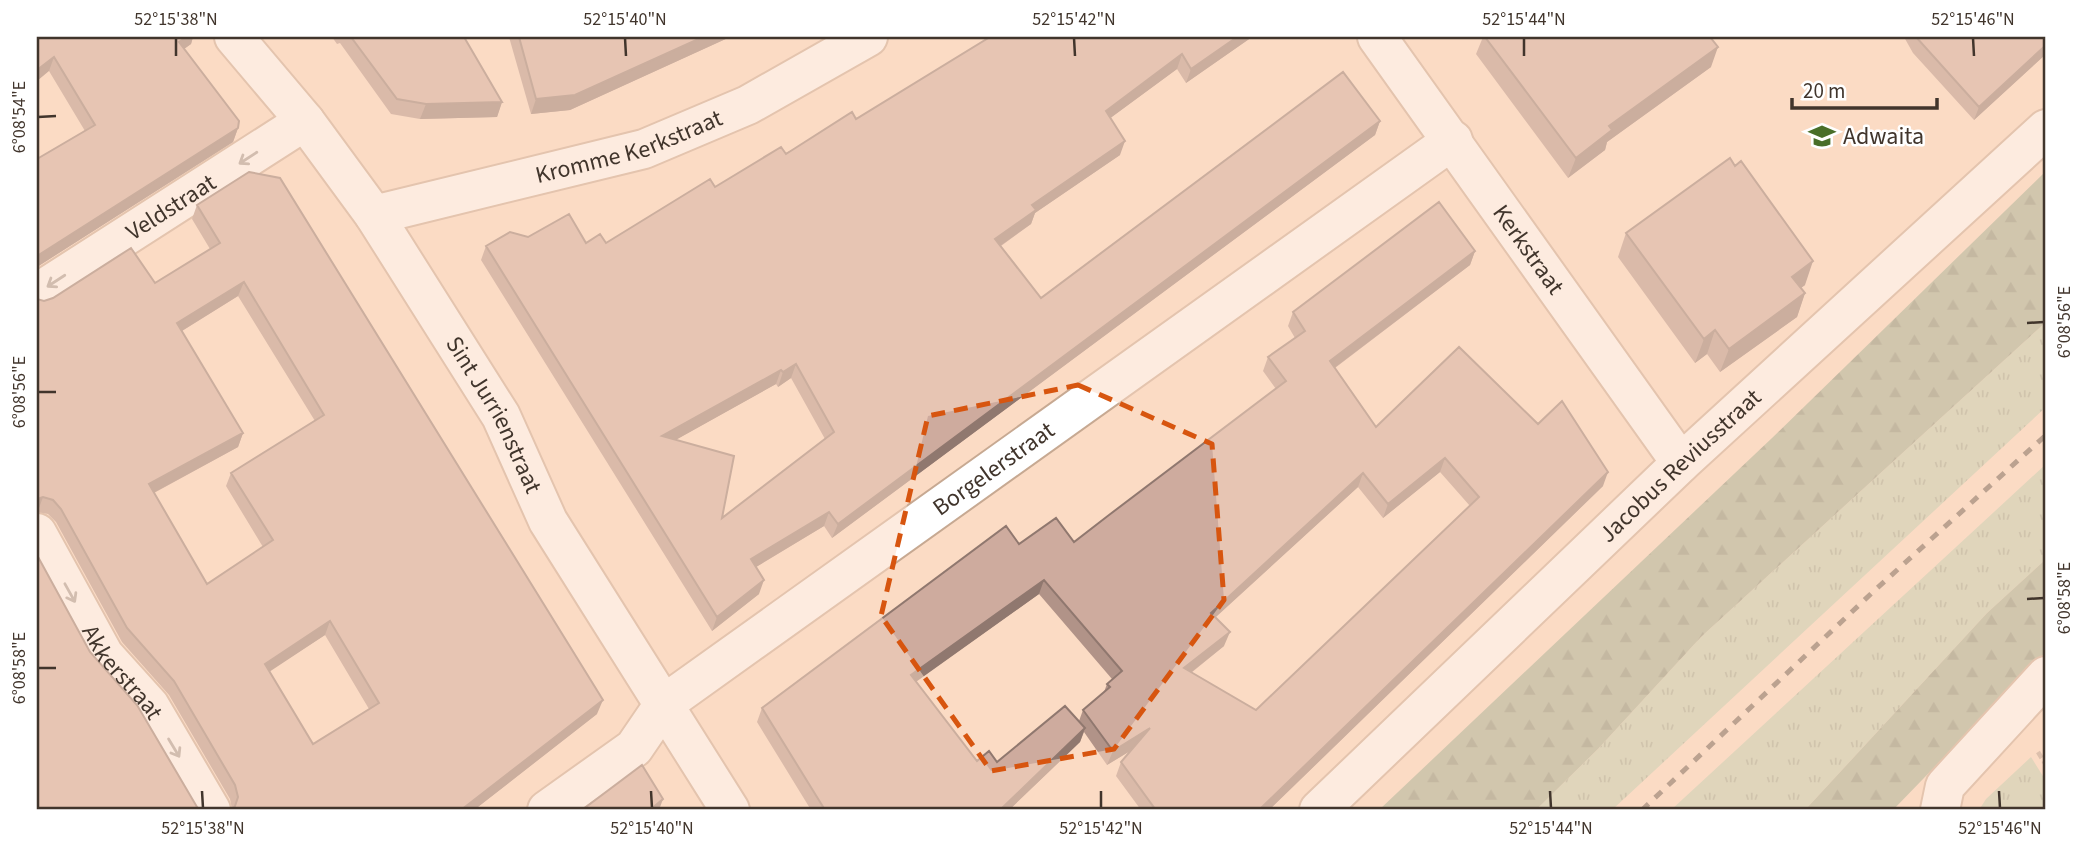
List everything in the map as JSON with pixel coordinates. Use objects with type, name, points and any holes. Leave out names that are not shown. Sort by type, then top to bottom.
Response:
[{"type":"street","name":"Sint Jurrienstraat","points":[[234,37],[305,121],[374,215],[501,416],[548,521],[730,810]]},
{"type":"street","name":"Kromme Kerkstraat","points":[[374,215],[644,149],[748,105],[868,37]]},
{"type":"street","name":"Kerkstraat","points":[[1377,37],[1681,463]]},
{"type":"street","name":"Veldstraat","points":[[37,293],[305,121]]},
{"type":"street","name":"Jacobus Reviusstraat","points":[[1319,810],[1681,463],[2046,129]]},
{"type":"street","name":"Borgelerstraat","points":[[547,810],[634,748],[664,704],[1453,140]]},
{"type":"street","name":"Akkerstraat","points":[[37,533],[104,655],[150,706],[211,810]]},
{"type":"street","points":[[1940,810],[1945,786],[2046,676]]},
{"type":"highlighted area","points":[[1078,385],[1212,444],[1224,600],[1114,749],[991,771],[881,616],[928,416]]},
{"type":"green space","points":[[2046,171],[2046,322],[1701,637],[1598,749],[1536,810],[1379,810],[1772,438]]},
{"type":"green space","points":[[2046,322],[2046,407],[1612,810],[1536,810],[1598,749],[1701,637]]},
{"type":"green space","points":[[2046,464],[2046,559],[1987,613],[1805,810],[1671,810]]},
{"type":"green space","points":[[2046,559],[2046,652],[1893,810],[1805,810],[1987,613]]},
{"type":"green space","points":[[2031,757],[2046,781],[2046,810],[1979,810],[1986,799]]},
{"type":"building","points":[[37,37],[186,37],[179,42],[239,121],[238,128],[37,256],[37,159],[95,125],[54,57],[37,70]]},
{"type":"building","points":[[351,37],[464,37],[502,102],[426,104],[397,99]]},
{"type":"building","points":[[519,37],[703,37],[575,95],[536,99]]},
{"type":"building","points":[[990,37],[1237,37],[1191,69],[1182,54],[1106,111],[1125,141],[1032,205],[1036,210],[995,239],[1041,298],[1343,72],[1380,121],[838,524],[829,512],[751,559],[764,580],[717,617],[486,246],[510,232],[528,237],[569,214],[586,243],[600,234],[606,243],[710,179],[715,187],[781,147],[786,154],[852,112],[856,119]],"holes":[[[796,364],[834,432],[722,518],[734,456],[662,436]]]},
{"type":"building","points":[[1485,37],[1710,37],[1718,47],[1609,126],[1612,130],[1576,158]]},
{"type":"building","points":[[1916,37],[2046,37],[2046,45],[1979,107]]},
{"type":"building","points":[[1730,158],[1735,166],[1741,161],[1813,261],[1792,277],[1805,293],[1729,349],[1715,330],[1704,339],[1626,233]]},
{"type":"building","points":[[249,172],[280,178],[603,700],[461,810],[232,810],[238,797],[235,785],[174,681],[127,628],[61,509],[53,500],[43,497],[37,499],[37,299],[44,301],[53,298],[131,248],[155,283],[220,243],[197,205]],"holes":[[[244,282],[324,415],[231,473],[273,540],[207,584],[149,484],[243,433],[177,323]],[[330,621],[379,703],[313,744],[265,664]]]},
{"type":"building","points":[[1439,202],[1475,251],[1330,361],[1376,427],[1459,347],[1538,424],[1562,401],[1608,472],[1259,810],[1153,810],[1155,809],[1121,762],[1150,728],[1113,751],[1083,710],[1110,687],[1107,684],[1122,671],[1044,580],[911,675],[977,761],[989,751],[997,762],[1065,706],[1085,728],[1000,810],[825,810],[762,708],[1006,526],[1019,544],[1056,518],[1074,542],[1286,381],[1268,357],[1305,331],[1293,312]],"holes":[[[1445,458],[1479,497],[1256,710],[1184,668],[1230,632],[1211,613],[1363,473],[1388,504]]]},
{"type":"building","points":[[37,555],[90,652],[137,705],[200,810],[37,810]]},
{"type":"building","points":[[642,765],[663,799],[650,810],[582,810]]},
{"type":"railway","points":[[1642,810],[1875,590],[2046,435]]},
{"type":"place","name":"Adwaita","points":[[1822,136]]}]
